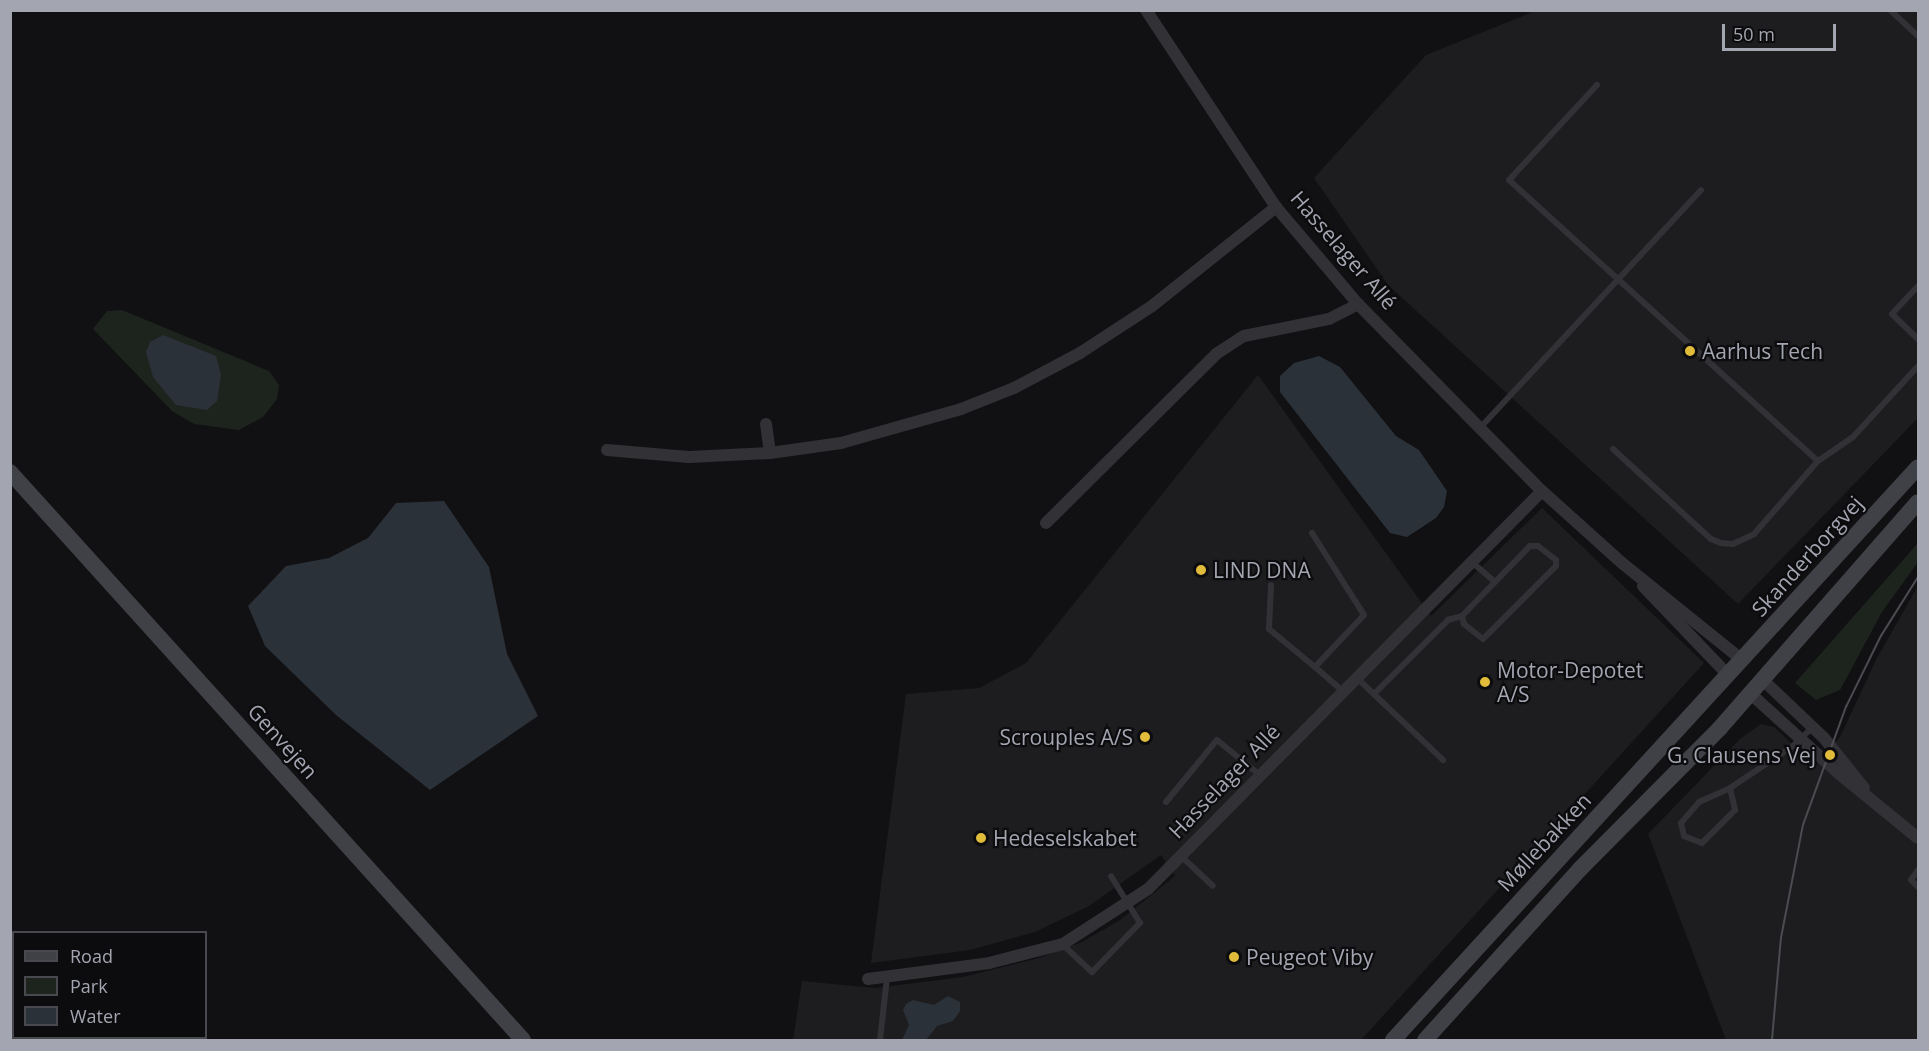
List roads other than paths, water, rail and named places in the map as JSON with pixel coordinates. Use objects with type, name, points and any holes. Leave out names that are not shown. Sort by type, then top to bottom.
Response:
[{"type":"main road","name":"Skanderborgvej","points":[[1728,675],[1918,467]]},
{"type":"main road","name":"Genvejen","points":[[10,472],[523,1041]]},
{"type":"main road","points":[[1425,1041],[1580,869],[1751,694],[1918,502]]},
{"type":"main road","name":"Hasselager Allé","points":[[1742,660],[1763,680]]},
{"type":"main road","name":"Hasselager Allé","points":[[1728,675],[1751,694]]},
{"type":"main road","name":"Møllebakken","points":[[1393,1041],[1728,675]]},
{"type":"street","name":"Hasselager Allé","points":[[1146,10],[1276,207],[1358,304],[1542,491],[1622,562],[1742,660]]},
{"type":"street","points":[[607,450],[689,457],[770,453],[897,430],[1014,388],[1080,353],[1152,306],[1276,207]]},
{"type":"street","points":[[1046,523],[1216,354],[1244,336],[1329,319],[1358,304]]},
{"type":"street","points":[[766,424],[770,453]]},
{"type":"street","name":"Hasselager Allé","points":[[868,979],[989,963],[1063,944],[1126,904],[1182,857],[1542,491]]},
{"type":"street","name":"Hasselager Allé","points":[[1622,562],[1728,675]]},
{"type":"street","points":[[1763,680],[1813,727],[1848,765],[1870,796]]},
{"type":"street","points":[[1751,694],[1837,772],[1870,796],[1918,838]]},
{"type":"lane","points":[[1890,10],[1918,36]]},
{"type":"lane","points":[[1597,85],[1509,180],[1818,462]]},
{"type":"lane","points":[[1479,429],[1701,190]]},
{"type":"lane","points":[[1918,286],[1892,314],[1918,339]]},
{"type":"lane","points":[[1913,292],[1918,298]]},
{"type":"lane","points":[[1613,449],[1712,539],[1721,543],[1733,544],[1754,534],[1818,462],[1853,437],[1918,366]]},
{"type":"lane","points":[[1312,533],[1364,615],[1315,667]]},
{"type":"lane","points":[[1374,694],[1448,620],[1462,616],[1530,546],[1538,546],[1556,560],[1556,566],[1489,637],[1483,639],[1464,624],[1462,616]]},
{"type":"lane","points":[[1472,562],[1495,582]]},
{"type":"lane","points":[[1271,585],[1269,629],[1343,691]]},
{"type":"lane","points":[[1356,678],[1443,760]]},
{"type":"lane","points":[[1730,788],[1735,810],[1701,843],[1684,836],[1681,823],[1699,802],[1730,788],[1813,727]]},
{"type":"lane","points":[[1166,802],[1217,740],[1261,776]]},
{"type":"lane","points":[[1182,857],[1213,886]]},
{"type":"lane","points":[[1918,870],[1911,880],[1918,887]]},
{"type":"lane","points":[[1063,944],[1092,972],[1140,923],[1126,904],[1111,876]]},
{"type":"lane","points":[[880,1041],[887,978]]},
{"type":"water","points":[[163,335],[216,356],[221,375],[217,401],[207,410],[176,405],[153,377],[146,352],[150,342]]},
{"type":"water","points":[[1319,356],[1340,367],[1396,436],[1419,450],[1447,491],[1444,507],[1436,518],[1407,537],[1390,533],[1280,392],[1280,376],[1294,363]]},
{"type":"water","points":[[444,501],[489,567],[507,654],[538,716],[430,790],[336,715],[265,646],[248,606],[286,566],[329,558],[368,538],[396,503]]},
{"type":"water","points":[[948,996],[960,1002],[960,1011],[953,1021],[937,1026],[926,1040],[902,1040],[909,1025],[903,1010],[906,1004],[913,1000],[934,1005]]},
{"type":"tram line","points":[[1772,1040],[1781,938],[1803,825],[1846,707],[1881,636],[1918,577]]},
{"type":"place","name":"Aarhus Tech","points":[[1690,351]]},
{"type":"place","name":"LIND DNA","points":[[1201,570]]},
{"type":"place","name":"Motor-Depotet A/S","points":[[1485,682]]},
{"type":"place","name":"Scrouples A/S","points":[[1145,737]]},
{"type":"place","name":"G. Clausens Vej","points":[[1830,755]]},
{"type":"place","name":"Hedeselskabet","points":[[981,838]]},
{"type":"place","name":"Peugeot Viby","points":[[1234,957]]}]
